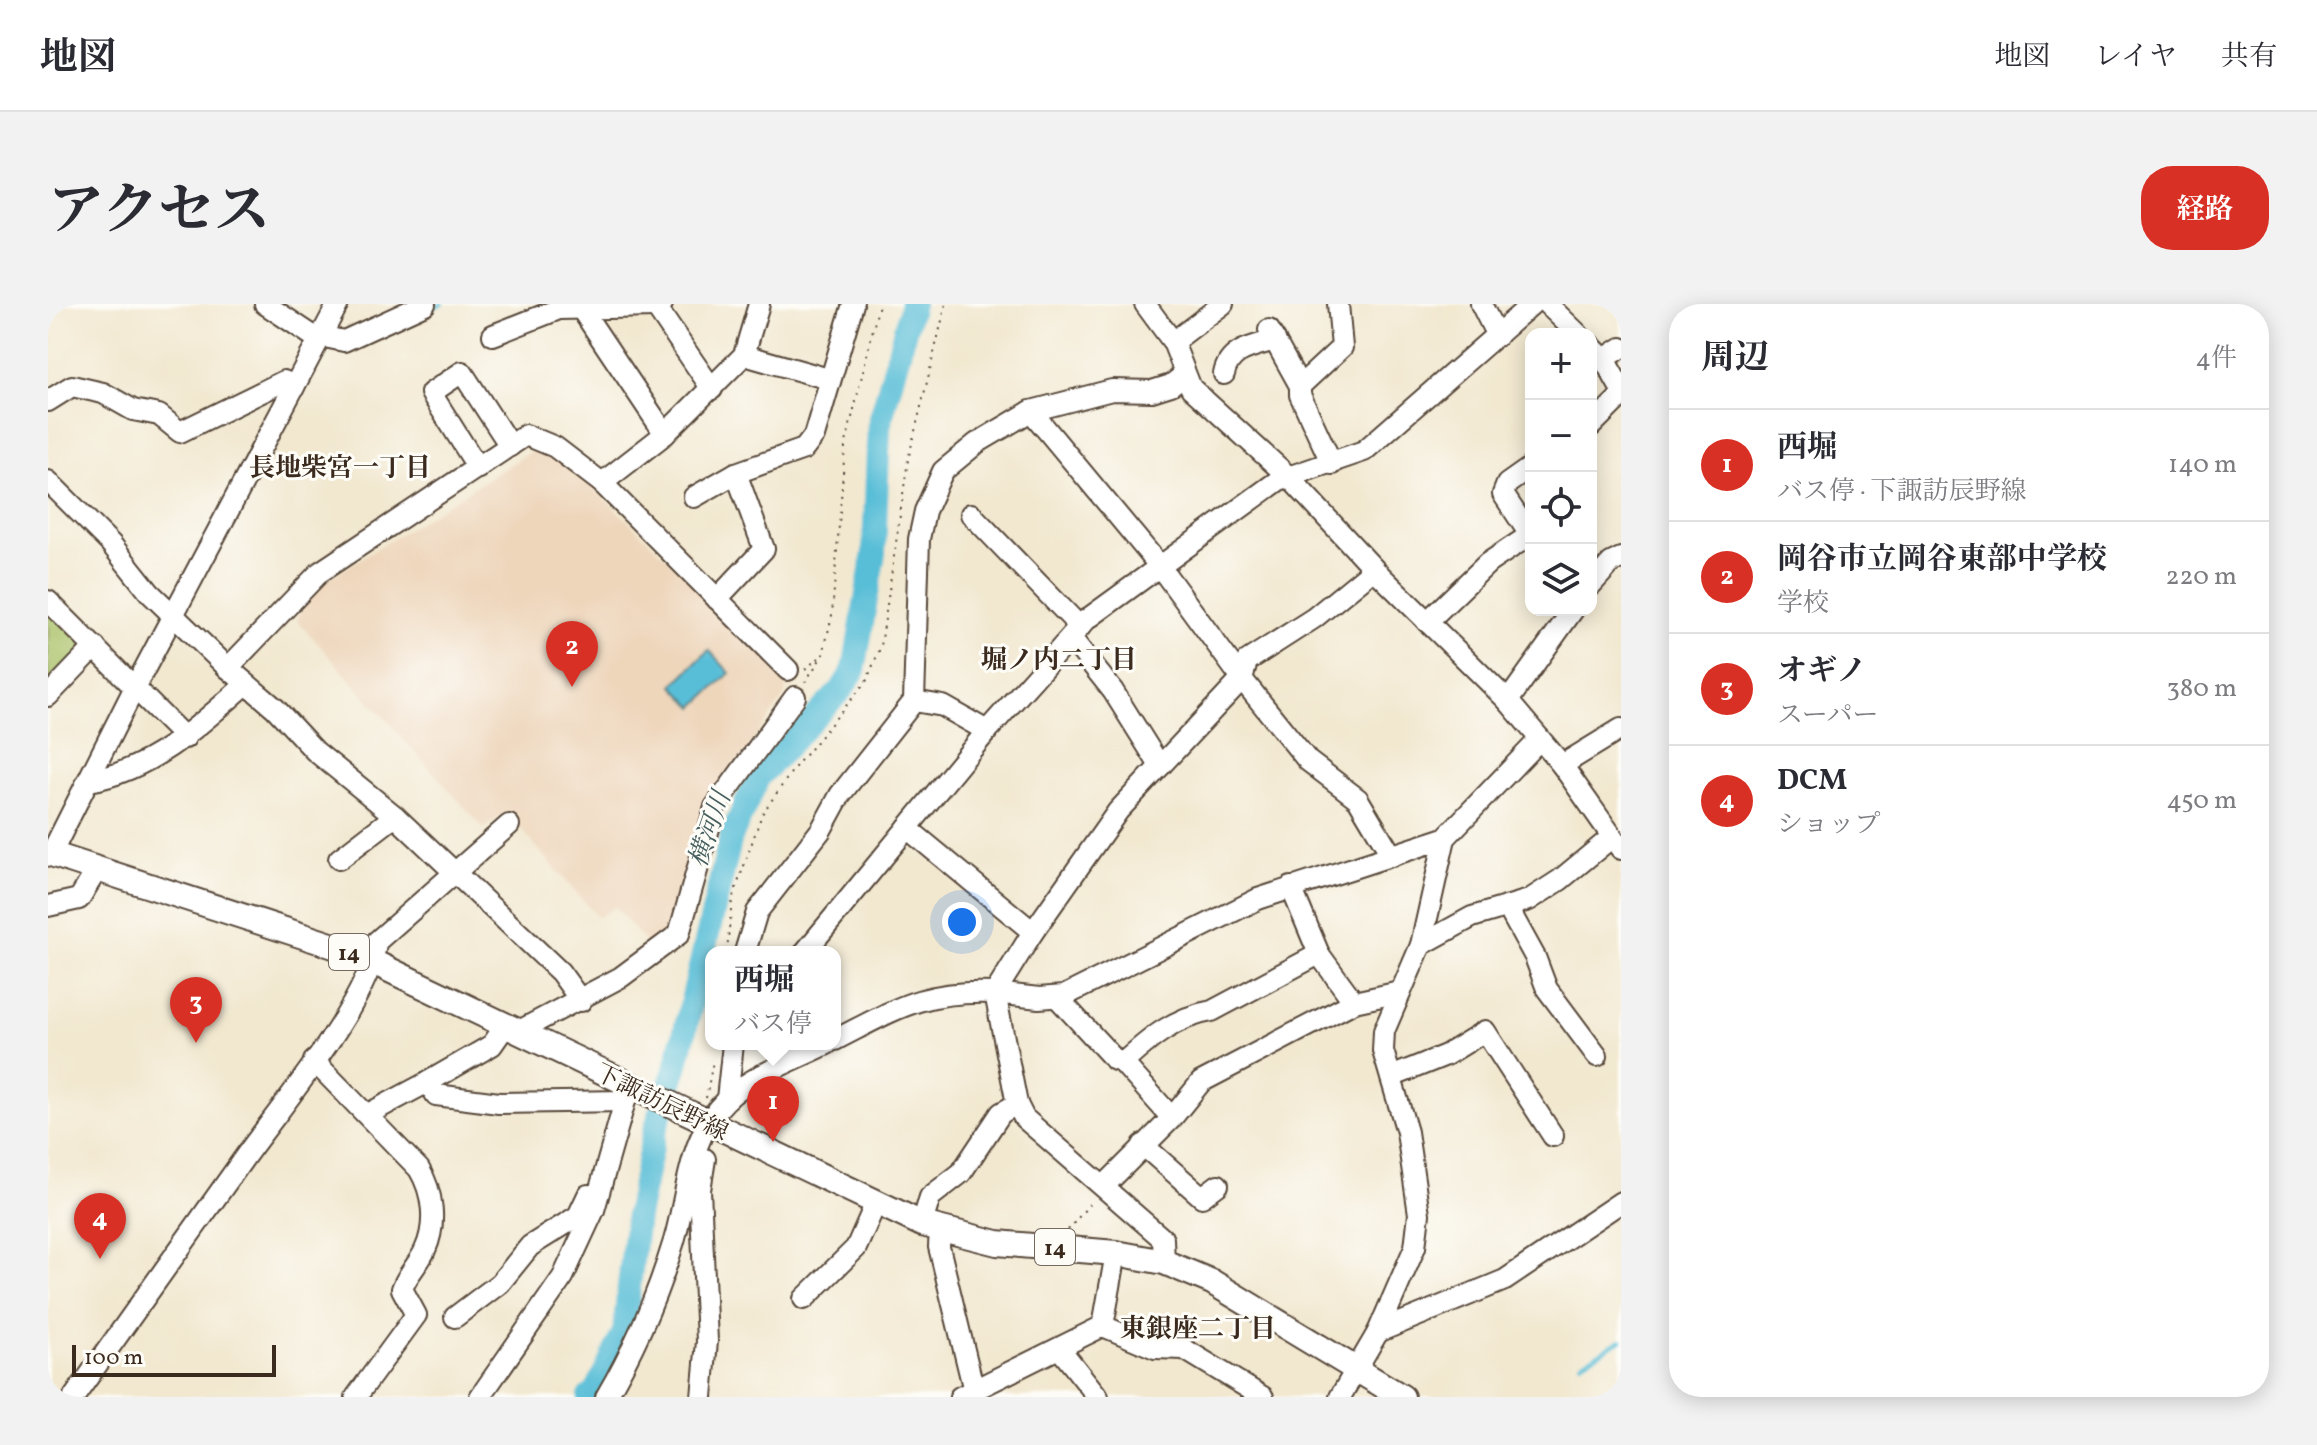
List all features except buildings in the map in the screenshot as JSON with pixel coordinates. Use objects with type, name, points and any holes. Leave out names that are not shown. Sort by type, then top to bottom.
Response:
[{"type":"main road","name":"下諏訪辰野線","points":[[50,854],[375,963],[513,1028],[630,1092],[702,1121],[875,1205],[931,1227],[997,1243],[1066,1247],[1164,1262],[1212,1282],[1402,1397]]},
{"type":"street","points":[[265,304],[320,338],[344,341],[425,304]]},
{"type":"street","points":[[50,854],[338,304]]},
{"type":"street","points":[[602,483],[665,434],[744,355],[759,304]]},
{"type":"street","points":[[694,497],[736,473],[804,449],[814,436],[853,304]]},
{"type":"street","points":[[1173,342],[1223,304]]},
{"type":"street","points":[[1300,386],[1342,347],[1338,304]]},
{"type":"street","points":[[1481,304],[1497,336]]},
{"type":"street","points":[[810,946],[987,731],[1075,632],[1158,564],[1279,480],[1364,451],[1532,304]]},
{"type":"street","points":[[1547,304],[1572,328]]},
{"type":"street","points":[[493,335],[558,306],[659,306],[712,389]]},
{"type":"street","points":[[580,307],[665,434]]},
{"type":"street","points":[[1154,308],[1173,342],[1184,375],[1201,400],[1290,478],[1374,569],[1508,701],[1615,834],[1560,880],[1508,908],[1472,917],[1421,945]]},
{"type":"street","points":[[1224,374],[1227,361],[1235,353],[1272,334],[1300,386],[1303,408],[1332,464]]},
{"type":"street","points":[[1605,351],[1621,389]]},
{"type":"street","points":[[744,355],[829,379]]},
{"type":"street","points":[[478,468],[431,393],[462,372],[510,446]]},
{"type":"street","points":[[747,946],[757,912],[821,830],[840,795],[914,701],[919,539],[925,511],[943,471],[977,443],[1031,411],[1112,390],[1152,391],[1171,385],[1184,375]]},
{"type":"street","points":[[48,401],[72,386],[88,389],[103,393],[133,410],[159,415],[180,432],[284,381],[294,387]]},
{"type":"street","points":[[1597,420],[1621,396]]},
{"type":"street","points":[[1031,411],[1158,564],[1242,679],[1308,761],[1358,799],[1392,856]]},
{"type":"street","points":[[228,668],[320,572],[526,435],[555,447],[602,483],[788,670]]},
{"type":"street","points":[[1525,471],[1507,484],[1503,494],[1529,530],[1528,544]]},
{"type":"street","points":[[717,599],[764,549],[736,473]]},
{"type":"street","points":[[48,481],[111,544],[150,593],[245,685],[275,708],[315,751],[395,816],[560,972],[581,1001]]},
{"type":"street","points":[[971,514],[1075,632],[1160,766]]},
{"type":"street","points":[[1427,622],[1488,563],[1525,549]]},
{"type":"street","points":[[1597,578],[1611,563],[1621,558]]},
{"type":"street","points":[[1164,1262],[1163,1239],[1105,1185],[1024,1118],[1017,1104],[995,993],[1033,932],[1118,811],[1242,679],[1247,661],[1314,618],[1374,569]]},
{"type":"street","points":[[48,601],[185,738]]},
{"type":"street","points":[[1508,701],[1569,616]]},
{"type":"street","points":[[48,696],[95,647]]},
{"type":"street","points":[[89,781],[113,777],[185,738],[245,685]]},
{"type":"street","points":[[368,1114],[492,1045],[513,1028],[581,1001],[679,934],[715,807],[795,697]]},
{"type":"street","points":[[914,701],[943,706],[987,731]]},
{"type":"street","points":[[1562,765],[1621,729]]},
{"type":"street","points":[[841,1037],[913,1000],[953,991],[1057,997],[1089,987],[1258,899],[1445,838],[1540,739]]},
{"type":"street","points":[[339,859],[395,816]]},
{"type":"street","points":[[74,1397],[314,1061],[375,963],[376,942],[509,825]]},
{"type":"street","points":[[907,828],[1033,932]]},
{"type":"street","points":[[1340,1397],[1378,1332],[1415,1247],[1419,1214],[1407,1132],[1383,1051],[1386,1026],[1421,945],[1445,838]]},
{"type":"street","points":[[48,906],[79,899],[98,868]]},
{"type":"street","points":[[1291,887],[1319,954],[1358,1002],[1386,1026]]},
{"type":"street","points":[[1508,908],[1535,957],[1547,989],[1597,1056]]},
{"type":"street","points":[[1123,1063],[1153,1036],[1192,1014],[1212,1011],[1319,954]]},
{"type":"street","points":[[1105,1185],[1172,1118],[1201,1082],[1358,1002],[1400,992]]},
{"type":"street","points":[[1057,997],[1172,1118]]},
{"type":"street","points":[[1391,1077],[1446,1055],[1485,1031],[1553,1136]]},
{"type":"street","points":[[727,1099],[732,1050]]},
{"type":"street","points":[[606,1397],[626,1363],[673,1242],[702,1121],[727,1099],[816,1050]]},
{"type":"street","points":[[314,1061],[419,1169],[429,1186],[433,1211],[426,1249],[402,1289],[416,1315],[356,1397]]},
{"type":"street","points":[[428,1082],[436,1095],[499,1103],[630,1092],[594,1210],[563,1277],[480,1397]]},
{"type":"street","points":[[1017,1104],[1001,1113],[961,1173],[930,1197],[931,1227],[977,1393],[1103,1326]]},
{"type":"street","points":[[702,1121],[700,1190],[707,1341],[702,1397]]},
{"type":"street","points":[[1143,1145],[1202,1197],[1218,1185]]},
{"type":"street","points":[[455,1317],[500,1283],[530,1246],[578,1216],[600,1172],[605,1173]]},
{"type":"street","points":[[1378,1332],[1505,1280],[1621,1202]]},
{"type":"street","points":[[804,1299],[856,1248],[875,1205]]},
{"type":"street","points":[[1103,1326],[1116,1253]]},
{"type":"street","points":[[1103,1326],[1155,1348],[1184,1349],[1263,1397]]},
{"type":"street","points":[[1060,1349],[1098,1397]]},
{"type":"path","points":[[795,697],[823,655],[832,615],[845,447],[879,304]]},
{"type":"path","points":[[728,946],[732,900],[762,814],[795,767],[866,682],[881,646],[908,460],[946,304]]},
{"type":"path","points":[[788,670],[798,674],[823,655]]},
{"type":"path","points":[[702,1121],[714,1057]]},
{"type":"path","points":[[1066,1247],[1066,1233],[1105,1185]]},
{"type":"shaded area","points":[[538,447],[554,450],[790,676],[783,698],[710,803],[675,931],[649,946],[615,907],[598,918],[506,812],[484,829],[297,620],[308,592]]},
{"type":"green space","points":[[48,606],[88,644],[48,692]]},
{"type":"water","points":[[709,650],[730,673],[694,707],[673,685]]},
{"type":"waterway","points":[[432,308],[442,304]]},
{"type":"waterway","name":"横河川","points":[[705,946],[731,837],[758,777],[842,689],[854,670],[874,553],[879,426],[912,304]]},
{"type":"waterway","name":"横河川","points":[[589,1397],[596,1392],[624,1332],[637,1216],[654,1133],[677,1064],[705,946]]},
{"type":"waterway","points":[[1581,1363],[1621,1340]]},
{"type":"place","name":"岡谷市立岡谷東部中学校","points":[[572,687]]},
{"type":"place","name":"オギノ","points":[[196,1043]]},
{"type":"place","name":"西堀","points":[[773,1142]]},
{"type":"place","name":"DCM","points":[[100,1259]]},
{"type":"district","name":"長地柴宮一丁目","points":[[340,467]]},
{"type":"district","name":"堀ノ内二丁目","points":[[1059,659]]},
{"type":"district","name":"東銀座二丁目","points":[[1198,1328]]}]
